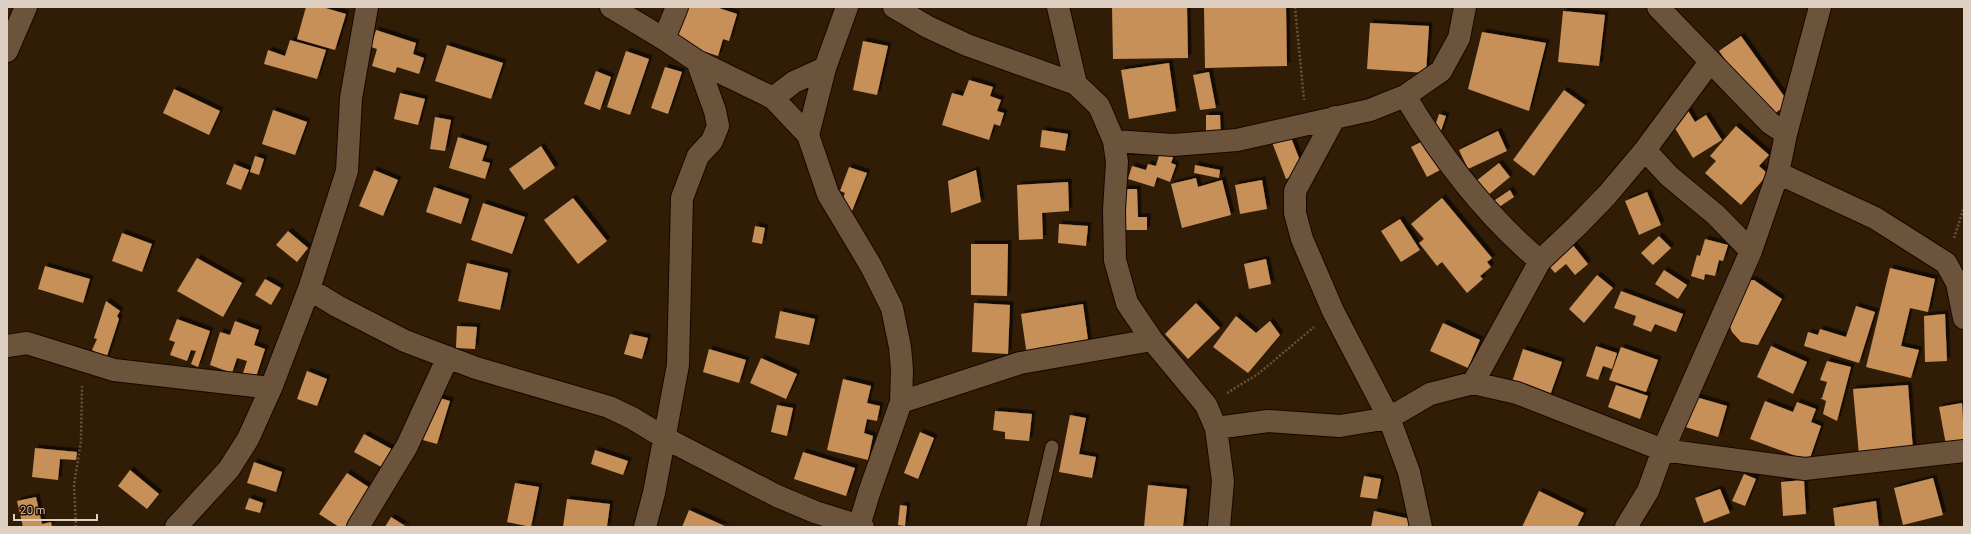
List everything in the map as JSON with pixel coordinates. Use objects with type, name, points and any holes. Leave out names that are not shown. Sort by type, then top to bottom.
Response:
[{"type":"street","points":[[7,51],[26,7]]},
{"type":"street","points":[[176,527],[229,469],[248,439],[271,388],[309,289],[347,171],[351,98],[367,7]]},
{"type":"street","points":[[309,289],[337,306],[405,341],[483,370],[609,407],[777,496],[815,512],[861,527],[868,493],[901,402],[901,354],[892,308],[871,266],[828,194],[808,135],[773,98],[697,61],[611,7]]},
{"type":"street","points":[[664,39],[677,7]]},
{"type":"street","points":[[808,135],[825,68],[847,7]]},
{"type":"street","points":[[894,7],[928,27],[966,45],[1076,84],[1100,106],[1114,141],[1117,162],[1114,210],[1115,260],[1127,303],[1152,340],[1206,405],[1216,428],[1223,481],[1219,527]]},
{"type":"street","points":[[1058,7],[1076,84]]},
{"type":"street","points":[[1114,141],[1173,145],[1237,140],[1370,110],[1405,96],[1441,71],[1459,38],[1465,7]]},
{"type":"street","points":[[1658,7],[1770,123],[1786,134]]},
{"type":"street","points":[[1626,527],[1648,491],[1663,450],[1751,251],[1778,173],[1786,134],[1820,7]]},
{"type":"street","points":[[645,527],[665,438],[678,365],[682,198],[698,156],[712,141],[718,126],[715,111],[697,61]]},
{"type":"street","points":[[1473,383],[1540,261],[1578,226],[1646,150],[1710,62]]},
{"type":"street","points":[[773,98],[794,82],[825,68]]},
{"type":"street","points":[[1405,96],[1426,131],[1483,207],[1518,243],[1540,261]]},
{"type":"street","points":[[1335,117],[1296,191],[1295,213],[1302,239],[1334,311],[1389,418],[1409,472],[1421,527]]},
{"type":"street","points":[[1646,150],[1669,176],[1716,215],[1751,251]]},
{"type":"street","points":[[1778,173],[1875,218],[1946,263],[1957,283],[1964,318]]},
{"type":"street","points":[[901,402],[1020,363],[1152,340]]},
{"type":"street","points":[[7,346],[27,344],[114,370],[271,388]]},
{"type":"street","points":[[358,527],[406,446],[448,357]]},
{"type":"street","points":[[1216,428],[1268,421],[1340,426],[1389,418],[1430,394],[1473,383],[1517,394],[1663,450],[1805,469],[1964,451]]},
{"type":"lane","points":[[1033,527],[1052,447]]},
{"type":"path","points":[[1295,7],[1306,124]]},
{"type":"path","points":[[1946,263],[1964,207]]},
{"type":"path","points":[[1206,405],[1258,374],[1334,311]]},
{"type":"path","points":[[76,527],[73,499],[81,441],[82,360]]},
{"type":"building","points":[[306,7],[322,7],[346,14],[335,50],[297,39]]},
{"type":"building","points":[[686,7],[716,7],[737,14],[729,41],[723,39],[718,56],[675,42]]},
{"type":"building","points":[[1112,7],[1187,7],[1188,58],[1113,59]]},
{"type":"building","points":[[1204,7],[1286,7],[1287,66],[1205,68]]},
{"type":"building","points":[[1563,11],[1605,15],[1599,66],[1558,62]]},
{"type":"building","points":[[1370,23],[1429,26],[1426,73],[1367,69]]},
{"type":"building","points":[[376,30],[416,43],[413,54],[424,58],[419,74],[397,67],[395,73],[372,66],[377,49],[371,47]]},
{"type":"building","points":[[1482,32],[1546,43],[1529,111],[1468,89]]},
{"type":"building","points":[[1741,36],[1789,103],[1767,119],[1719,51]]},
{"type":"building","points":[[290,40],[326,50],[317,79],[264,64],[268,50],[285,56]]},
{"type":"building","points":[[863,41],[888,46],[877,95],[853,90]]},
{"type":"building","points":[[447,45],[503,63],[491,99],[435,81]]},
{"type":"building","points":[[626,51],[649,59],[630,115],[607,107]]},
{"type":"building","points":[[1169,63],[1176,111],[1129,119],[1121,70]]},
{"type":"building","points":[[665,67],[682,72],[668,114],[651,108]]},
{"type":"building","points":[[596,71],[611,77],[600,110],[584,104]]},
{"type":"building","points":[[1209,72],[1216,108],[1200,110],[1193,75]]},
{"type":"building","points":[[969,80],[993,87],[990,96],[1001,100],[997,111],[1004,113],[1000,126],[994,124],[989,140],[942,125],[952,93],[963,96]]},
{"type":"building","points":[[174,89],[220,111],[209,135],[163,113]]},
{"type":"building","points":[[1564,90],[1585,105],[1534,176],[1513,160]]},
{"type":"building","points":[[400,93],[425,99],[418,125],[394,119]]},
{"type":"building","points":[[1687,109],[1695,122],[1706,115],[1722,140],[1693,158],[1670,120]]},
{"type":"building","points":[[273,110],[307,122],[295,155],[262,144]]},
{"type":"building","points":[[1439,114],[1446,116],[1440,134],[1433,132]]},
{"type":"building","points":[[1206,115],[1220,115],[1221,140],[1206,140]]},
{"type":"building","points":[[435,117],[451,120],[445,151],[430,149]]},
{"type":"building","points":[[1736,126],[1769,155],[1759,166],[1768,174],[1741,205],[1705,173],[1716,161],[1710,156]]},
{"type":"building","points":[[1042,130],[1068,134],[1065,151],[1040,147]]},
{"type":"building","points":[[1498,131],[1507,151],[1468,169],[1459,150]]},
{"type":"building","points":[[1290,135],[1304,171],[1286,179],[1272,142]]},
{"type":"building","points":[[458,137],[487,146],[482,161],[490,163],[485,179],[449,168]]},
{"type":"building","points":[[1427,139],[1442,169],[1427,177],[1411,147]]},
{"type":"building","points":[[541,146],[555,168],[524,190],[509,169]]},
{"type":"building","points":[[1161,148],[1175,152],[1171,163],[1176,165],[1170,182],[1157,177],[1154,187],[1128,179],[1132,166],[1146,170],[1148,164],[1156,166]]},
{"type":"building","points":[[255,156],[264,159],[259,175],[250,172]]},
{"type":"building","points":[[1499,163],[1510,177],[1482,200],[1471,185]]},
{"type":"building","points":[[234,164],[249,170],[241,190],[226,184]]},
{"type":"building","points":[[1195,165],[1220,170],[1219,178],[1194,173]]},
{"type":"building","points":[[849,167],[867,173],[852,211],[840,206],[845,193],[840,191]]},
{"type":"building","points":[[374,170],[398,180],[383,216],[359,206]]},
{"type":"building","points":[[976,170],[981,202],[951,213],[948,181]]},
{"type":"building","points":[[1196,178],[1198,187],[1222,180],[1231,215],[1182,228],[1171,184]]},
{"type":"building","points":[[1262,180],[1267,209],[1240,214],[1235,185]]},
{"type":"building","points":[[1068,182],[1069,211],[1042,213],[1043,239],[1019,240],[1017,185]]},
{"type":"building","points":[[434,187],[469,199],[461,224],[426,212]]},
{"type":"building","points":[[1120,189],[1137,189],[1138,217],[1147,217],[1147,230],[1120,230]]},
{"type":"building","points":[[1510,190],[1514,197],[1493,211],[1489,204]]},
{"type":"building","points":[[1647,192],[1661,225],[1639,235],[1625,201]]},
{"type":"building","points":[[573,198],[607,241],[578,264],[544,220]]},
{"type":"building","points":[[1442,198],[1492,258],[1487,262],[1491,267],[1480,276],[1483,279],[1467,293],[1442,262],[1437,266],[1419,243],[1424,239],[1411,224]]},
{"type":"building","points":[[483,203],[525,217],[512,254],[471,240]]},
{"type":"building","points":[[1400,219],[1420,250],[1401,262],[1381,231]]},
{"type":"building","points":[[1059,224],[1088,226],[1086,246],[1058,243]]},
{"type":"building","points":[[755,226],[765,228],[762,244],[752,242]]},
{"type":"building","points":[[288,231],[308,248],[297,262],[276,245]]},
{"type":"building","points":[[122,233],[152,244],[142,272],[112,261]]},
{"type":"building","points":[[1659,236],[1671,248],[1653,265],[1641,253]]},
{"type":"building","points":[[1568,239],[1588,264],[1575,275],[1566,264],[1555,273],[1544,260]]},
{"type":"building","points":[[1705,239],[1728,245],[1723,261],[1719,260],[1715,276],[1705,274],[1704,280],[1691,276],[1697,255],[1700,256]]},
{"type":"building","points":[[971,244],[1008,244],[1007,296],[971,295]]},
{"type":"building","points":[[197,258],[242,283],[223,317],[177,291]]},
{"type":"building","points":[[1266,259],[1271,284],[1249,289],[1244,264]]},
{"type":"building","points":[[467,263],[508,273],[500,310],[458,301]]},
{"type":"building","points":[[45,266],[90,279],[83,303],[38,289]]},
{"type":"building","points":[[1890,268],[1935,279],[1928,312],[1910,308],[1901,346],[1919,350],[1911,378],[1866,367]]},
{"type":"building","points":[[1664,270],[1687,285],[1678,299],[1655,284]]},
{"type":"building","points":[[1597,275],[1613,288],[1584,323],[1569,309]]},
{"type":"building","points":[[265,279],[281,288],[271,305],[255,295]]},
{"type":"building","points":[[1754,280],[1782,299],[1758,345],[1741,342],[1732,332],[1727,319],[1742,281]]},
{"type":"building","points":[[1621,291],[1683,314],[1676,332],[1655,324],[1651,332],[1633,325],[1636,316],[1614,308]]},
{"type":"building","points":[[106,301],[120,311],[117,316],[119,319],[106,359],[92,350],[97,339],[94,338]]},
{"type":"building","points":[[974,303],[1010,305],[1008,354],[972,352]]},
{"type":"building","points":[[1196,303],[1220,328],[1188,359],[1165,334]]},
{"type":"building","points":[[1083,304],[1089,347],[1027,356],[1021,314]]},
{"type":"building","points":[[1856,306],[1875,312],[1859,363],[1804,346],[1808,332],[1818,335],[1820,329],[1846,337]]},
{"type":"building","points":[[780,311],[815,319],[809,345],[775,338]]},
{"type":"building","points":[[1945,314],[1947,361],[1925,362],[1924,316]]},
{"type":"building","points":[[1236,316],[1256,333],[1270,321],[1280,335],[1248,373],[1213,347]]},
{"type":"building","points":[[177,319],[210,331],[198,367],[191,364],[196,351],[191,350],[187,361],[170,355],[175,342],[169,340]]},
{"type":"building","points":[[235,321],[259,330],[254,345],[265,349],[255,380],[242,376],[247,361],[237,358],[232,373],[210,365],[220,332],[230,335]]},
{"type":"building","points":[[1443,323],[1480,340],[1468,368],[1430,351]]},
{"type":"building","points":[[457,326],[477,327],[475,349],[456,348]]},
{"type":"building","points":[[630,334],[648,338],[642,359],[624,354]]},
{"type":"building","points":[[1596,346],[1617,353],[1612,369],[1603,366],[1598,380],[1586,376]]},
{"type":"building","points":[[1771,346],[1807,362],[1793,394],[1757,377]]},
{"type":"building","points":[[1621,347],[1658,360],[1646,392],[1609,380]]},
{"type":"building","points":[[709,349],[746,360],[739,383],[703,372]]},
{"type":"building","points":[[1523,349],[1562,362],[1549,398],[1511,385]]},
{"type":"building","points":[[761,358],[797,374],[786,399],[750,383]]},
{"type":"building","points":[[1827,361],[1851,367],[1837,421],[1823,414],[1826,401],[1820,398],[1822,398],[1827,382],[1820,380]]},
{"type":"building","points":[[307,371],[327,379],[317,406],[297,399]]},
{"type":"building","points":[[843,379],[871,386],[867,403],[880,406],[877,421],[867,419],[864,433],[873,436],[868,460],[827,450]]},
{"type":"building","points":[[1616,385],[1648,396],[1640,419],[1608,407]]},
{"type":"building","points":[[1908,385],[1913,450],[1859,455],[1853,389]]},
{"type":"building","points":[[1689,395],[1727,406],[1718,437],[1679,425]]},
{"type":"building","points":[[436,397],[450,401],[437,444],[419,439]]},
{"type":"building","points":[[1765,401],[1793,412],[1797,402],[1816,409],[1811,422],[1821,426],[1809,461],[1750,439]]},
{"type":"building","points":[[1962,403],[1964,442],[1946,445],[1939,407]]},
{"type":"building","points":[[777,405],[793,408],[787,436],[771,432]]},
{"type":"building","points":[[995,411],[1032,414],[1029,441],[1005,439],[1005,432],[993,430]]},
{"type":"building","points":[[1070,415],[1086,418],[1079,454],[1096,457],[1092,478],[1059,472]]},
{"type":"building","points":[[920,432],[934,438],[918,479],[904,473]]},
{"type":"building","points":[[364,434],[395,451],[385,469],[354,452]]},
{"type":"building","points":[[35,448],[77,452],[76,460],[60,459],[58,480],[32,477]]},
{"type":"building","points":[[595,450],[628,461],[623,475],[591,464]]},
{"type":"building","points":[[803,452],[855,468],[846,496],[794,479]]},
{"type":"building","points":[[254,462],[282,472],[276,492],[247,483]]},
{"type":"building","points":[[130,470],[159,494],[147,509],[118,486]]},
{"type":"building","points":[[347,473],[373,490],[348,527],[339,527],[319,514]]},
{"type":"building","points":[[1744,474],[1756,479],[1745,506],[1732,501]]},
{"type":"building","points":[[1364,476],[1381,479],[1377,499],[1360,497]]},
{"type":"building","points":[[1933,478],[1943,515],[1903,525],[1894,488]]},
{"type":"building","points":[[1804,480],[1806,514],[1783,516],[1781,482]]},
{"type":"building","points":[[515,483],[539,487],[531,527],[507,522]]},
{"type":"building","points":[[1148,485],[1187,489],[1183,527],[1144,527]]},
{"type":"building","points":[[1720,489],[1730,513],[1704,523],[1695,498]]},
{"type":"building","points":[[1539,491],[1584,513],[1577,527],[1522,527]]},
{"type":"building","points":[[36,497],[42,524],[51,522],[52,527],[23,527],[17,501]]},
{"type":"building","points":[[249,498],[263,503],[260,513],[245,509]]},
{"type":"building","points":[[567,499],[610,504],[607,527],[563,527]]},
{"type":"building","points":[[1876,501],[1879,527],[1835,527],[1833,508]]},
{"type":"building","points":[[900,505],[907,506],[905,526],[898,525]]},
{"type":"building","points":[[689,510],[727,527],[682,527]]},
{"type":"building","points":[[1374,511],[1410,519],[1408,527],[1371,527]]},
{"type":"building","points":[[391,517],[407,527],[385,527]]}]
